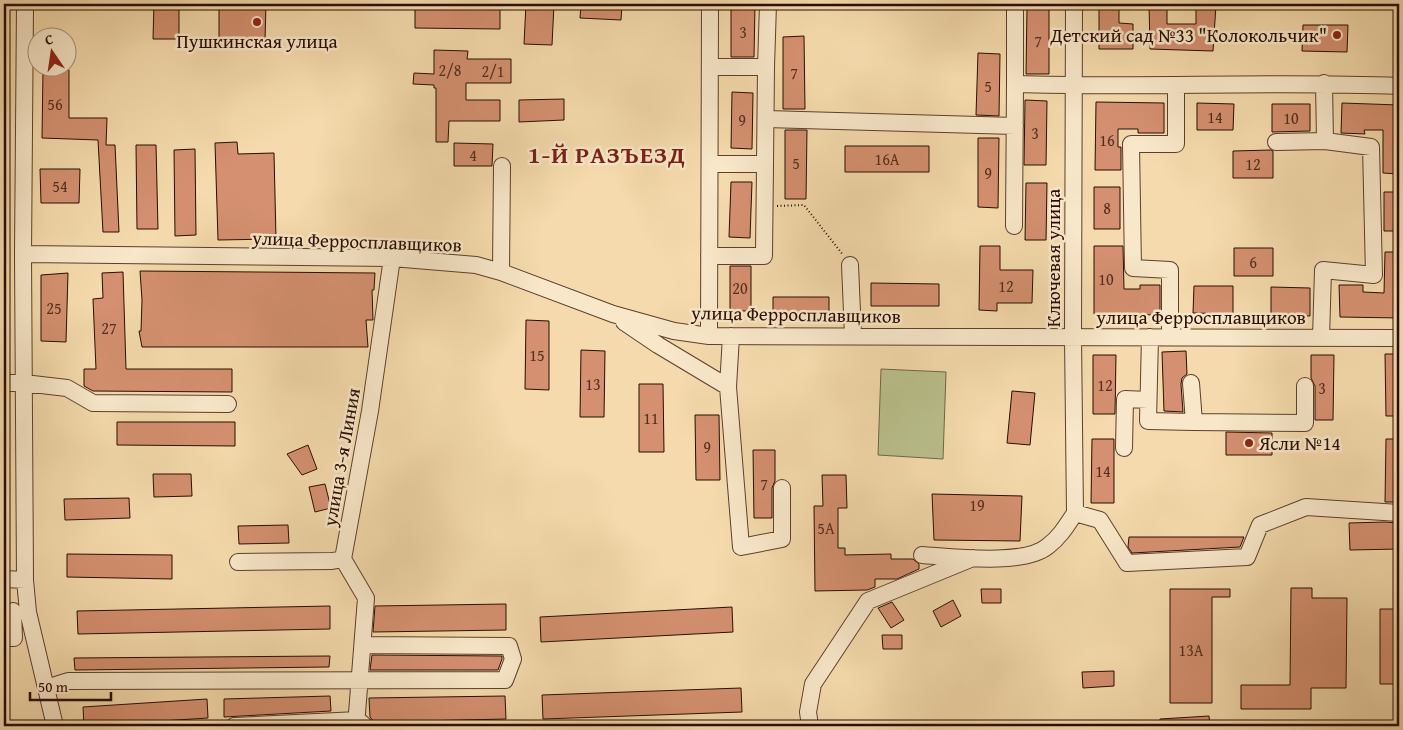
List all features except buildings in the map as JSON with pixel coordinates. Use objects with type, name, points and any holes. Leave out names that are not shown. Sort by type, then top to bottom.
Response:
[{"type":"street","points":[[4,638],[14,638],[15,611],[24,580],[23,254],[25,4]]},
{"type":"street","points":[[709,336],[710,4]]},
{"type":"street","points":[[709,256],[764,256],[768,4]]},
{"type":"street","points":[[1014,226],[1015,4]]},
{"type":"street","name":"Ключевая улица","points":[[1074,4],[1074,513]]},
{"type":"street","points":[[710,67],[766,67]]},
{"type":"street","points":[[1015,84],[1073,86],[1324,84],[1399,86]]},
{"type":"street","points":[[1324,84],[1325,141]]},
{"type":"street","points":[[1170,337],[1170,270],[1134,268],[1131,144],[1176,144],[1176,85]]},
{"type":"street","points":[[766,119],[1014,126]]},
{"type":"street","points":[[1276,142],[1325,141],[1371,147],[1374,275],[1323,270],[1321,338]]},
{"type":"street","points":[[710,164],[765,164]]},
{"type":"street","points":[[501,272],[502,166]]},
{"type":"street","name":"улица Ферросплавщиков","points":[[23,254],[392,258],[476,265],[501,272],[613,314],[674,330],[709,336],[1399,338]]},
{"type":"street","name":"улица 3-я Линия","points":[[343,559],[370,411],[392,258]]},
{"type":"street","points":[[850,265],[852,336]]},
{"type":"street","points":[[613,314],[658,346],[728,388]]},
{"type":"street","points":[[731,336],[728,388],[741,547],[782,539],[782,488]]},
{"type":"street","points":[[1150,337],[1148,421],[1305,423],[1305,386]]},
{"type":"street","points":[[4,383],[24,383],[67,388],[93,403],[228,404]]},
{"type":"street","points":[[1191,383],[1194,422]]},
{"type":"street","points":[[1124,448],[1125,399],[1148,400]]},
{"type":"street","points":[[922,555],[973,558],[1025,556],[1047,548],[1064,530],[1074,513],[1100,520],[1126,563],[1247,557],[1260,525],[1306,507],[1399,513]]},
{"type":"street","points":[[810,726],[808,712],[813,684],[868,601],[973,558]]},
{"type":"street","points":[[234,726],[360,724],[360,680],[366,598],[343,559],[332,561],[238,562]]},
{"type":"street","points":[[4,580],[24,580]]},
{"type":"street","points":[[15,611],[46,688],[55,726]]},
{"type":"street","points":[[46,688],[68,681],[505,680],[514,659],[509,646],[363,644]]},
{"type":"path","points":[[764,206],[804,205],[850,265]]},
{"type":"green space","points":[[881,369],[946,372],[943,459],[878,455]]},
{"type":"place","name":"Пушкинская улица","points":[[257,22]]},
{"type":"place","name":"Детский сад №33 \"Колокольчик\"","points":[[1337,35]]},
{"type":"place","name":"Ясли №14","points":[[1249,443]]},
{"type":"district","name":"1-Й РАЗЪЕЗД","points":[[607,154]]}]
